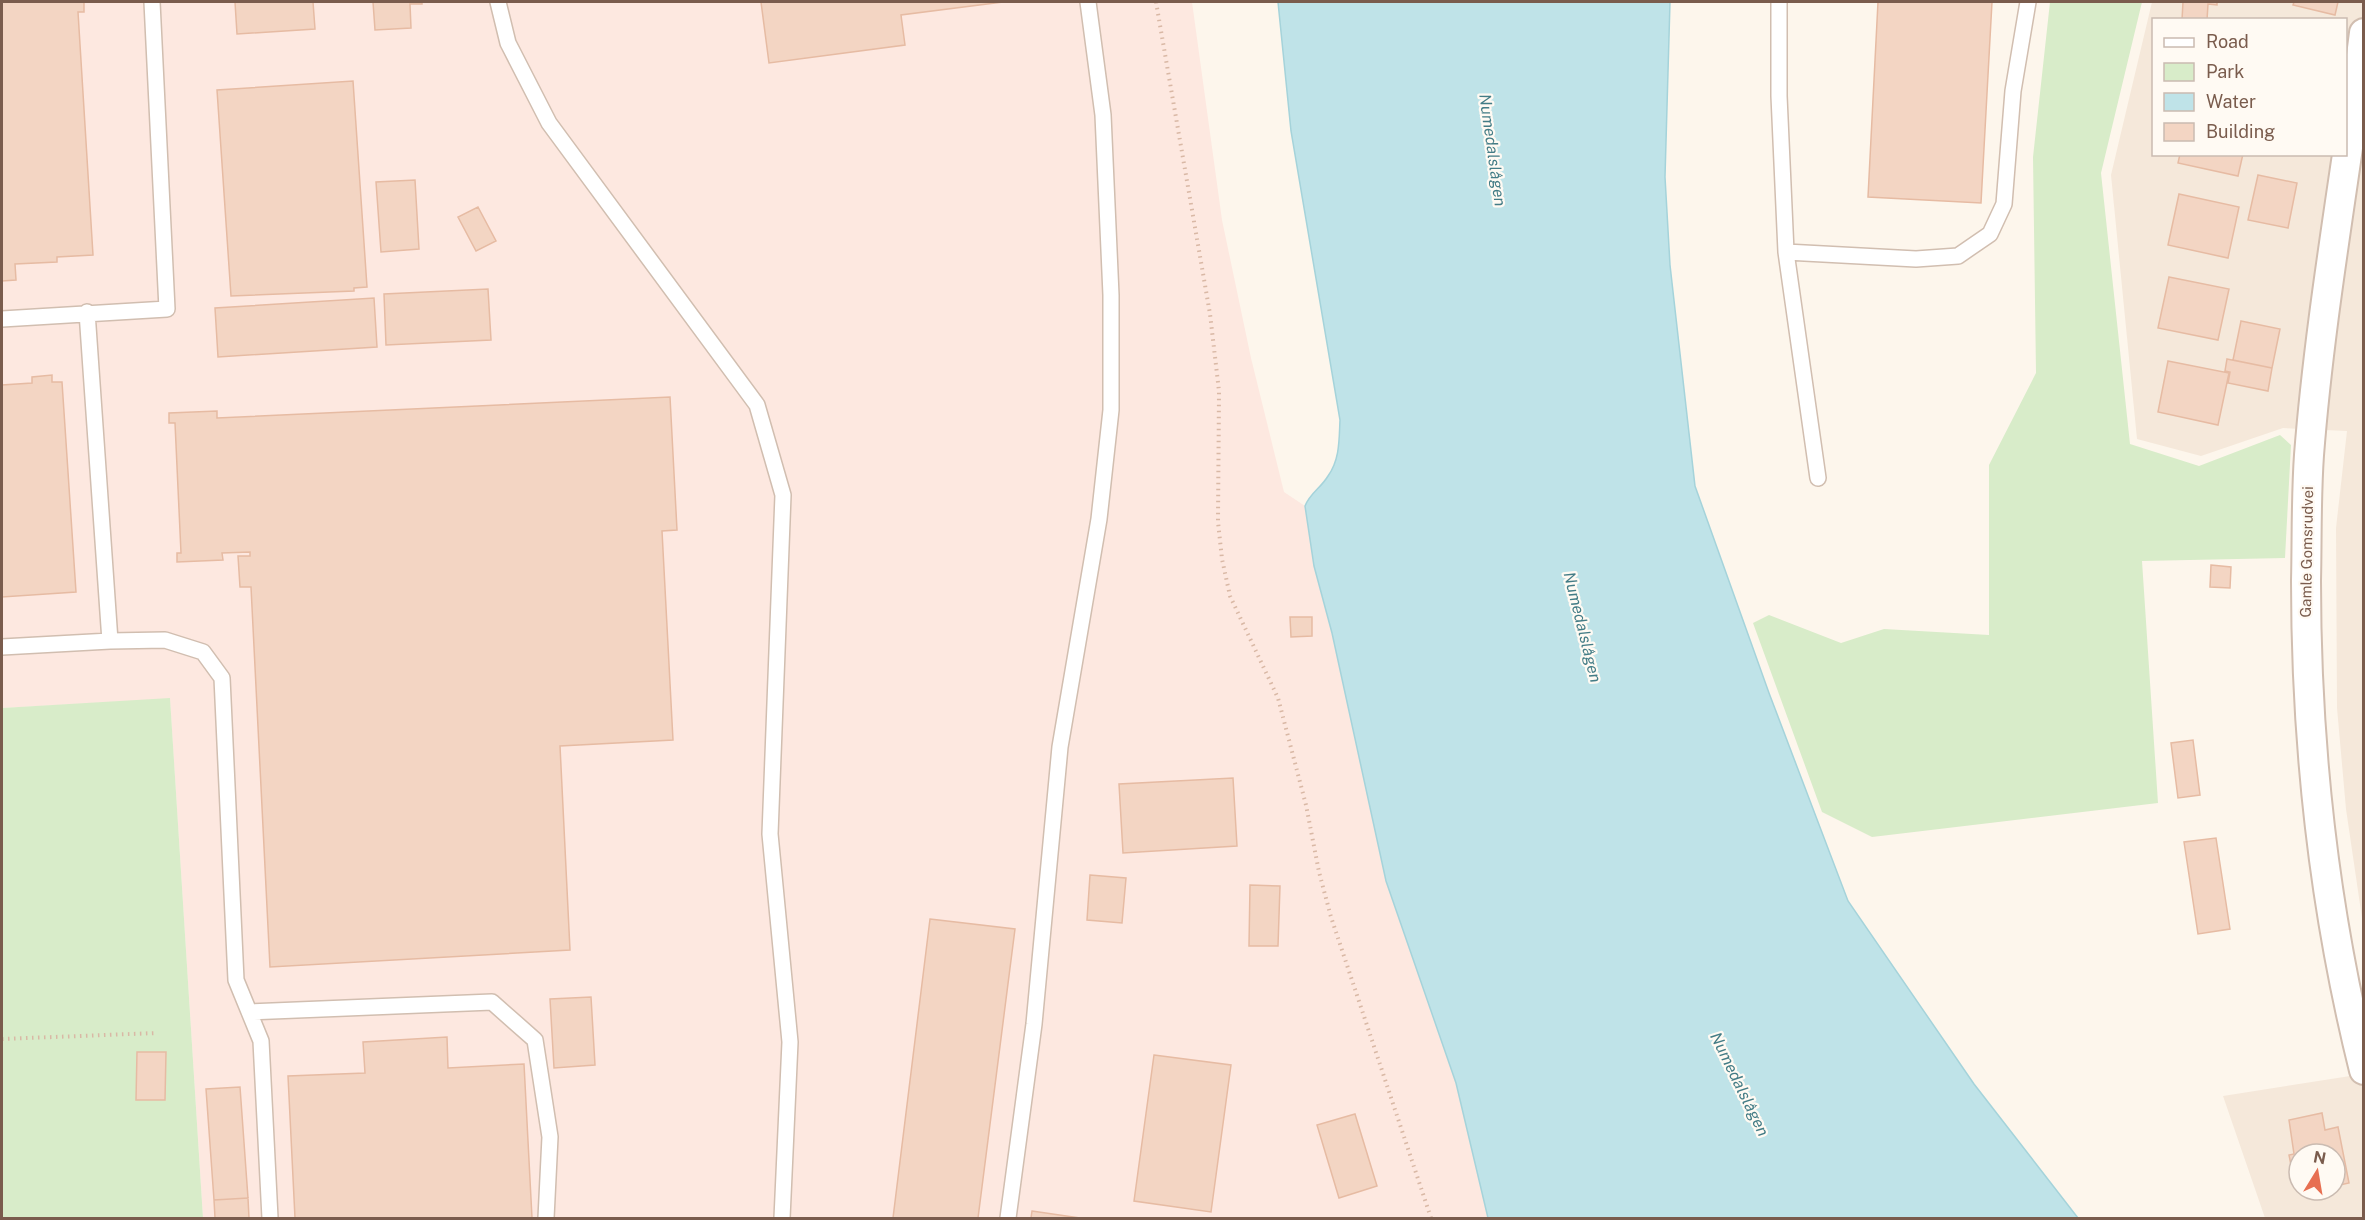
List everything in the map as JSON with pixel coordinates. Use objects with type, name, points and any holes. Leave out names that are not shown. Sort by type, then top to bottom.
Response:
[{"type":"street","name":"Gamle Gomsrudvei","points":[[2364,33],[2351,215],[2316,377],[2309,458],[2306,637],[2315,804],[2326,890],[2347,1002],[2364,1070]]},
{"type":"lane","points":[[2,319],[87,312],[167,309],[152,2]]},
{"type":"lane","points":[[498,2],[508,43],[549,123],[757,405],[783,495],[770,834],[790,1042],[782,1218]]},
{"type":"lane","points":[[1008,1218],[1034,1024],[1060,747],[1099,519],[1111,410],[1111,295],[1103,115],[1088,2]]},
{"type":"lane","points":[[1779,2],[1779,96],[1786,252],[1797,345],[1818,477]]},
{"type":"lane","points":[[1786,252],[1916,259],[1958,256],[1990,234],[2004,204],[2013,91],[2028,2]]},
{"type":"lane","points":[[87,312],[110,641]]},
{"type":"lane","points":[[2,647],[165,640],[203,652],[222,678],[236,980],[261,1041],[270,1218]]},
{"type":"lane","points":[[249,1012],[492,1002],[535,1040],[550,1137],[546,1218]]},
{"type":"path","points":[[1156,2],[1210,314],[1219,391],[1218,522],[1222,560],[1230,596],[1278,698],[1306,805],[1331,917],[1431,1218]]},
{"type":"path","points":[[2,1039],[157,1033]]},
{"type":"shaded area","points":[[2,2],[1192,2],[1222,220],[1251,358],[1284,492],[1305,506],[1314,566],[1332,633],[1386,881],[1456,1083],[1488,1218],[203,1218],[170,699],[2,708]]},
{"type":"shaded area","points":[[2152,2],[2363,2],[2363,925],[2346,809],[2337,708],[2336,528],[2347,431],[2283,428],[2201,456],[2137,439],[2111,175]]},
{"type":"shaded area","points":[[2363,1074],[2363,1218],[2265,1218],[2223,1096]]},
{"type":"green space","points":[[2050,2],[2142,2],[2101,173],[2130,444],[2199,466],[2280,435],[2291,445],[2285,558],[2142,561],[2158,803],[1872,837],[1822,812],[1753,623],[1769,615],[1841,643],[1884,629],[1989,635],[1989,465],[2036,373],[2033,157]]},
{"type":"green space","points":[[170,698],[203,1218],[2,1218],[2,708]]},
{"type":"water","name":"Numedalslågen","points":[[1278,2],[1670,2],[1665,177],[1670,265],[1695,486],[1769,693],[1848,901],[1974,1084],[2078,1218],[1488,1218],[1456,1083],[1386,881],[1332,633],[1314,566],[1305,506],[1335,463],[1340,420],[1291,131]]},
{"type":"building","points":[[2,2],[84,2],[84,12],[78,12],[93,255],[57,257],[57,262],[15,264],[16,280],[2,281]]},
{"type":"building","points":[[235,2],[313,2],[315,29],[237,34]]},
{"type":"building","points":[[373,2],[422,2],[422,4],[410,4],[411,28],[375,30]]},
{"type":"building","points":[[761,2],[1003,2],[901,15],[905,45],[769,63]]},
{"type":"building","points":[[1878,2],[1992,2],[1981,203],[1868,197]]},
{"type":"building","points":[[2183,2],[2217,2],[2217,5],[2208,4],[2207,18],[2182,18]]},
{"type":"building","points":[[2294,2],[2338,2],[2335,15],[2293,5]]},
{"type":"building","points":[[353,81],[367,287],[354,288],[354,291],[231,296],[217,90]]},
{"type":"building","points":[[2180,156],[2243,156],[2238,176],[2178,163]]},
{"type":"building","points":[[2258,175],[2297,183],[2288,228],[2248,220]]},
{"type":"building","points":[[415,180],[419,249],[381,252],[376,182]]},
{"type":"building","points":[[2179,194],[2239,207],[2228,258],[2168,245]]},
{"type":"building","points":[[478,207],[496,241],[476,251],[458,217]]},
{"type":"building","points":[[2169,277],[2229,289],[2218,340],[2158,328]]},
{"type":"building","points":[[488,289],[491,340],[386,345],[384,294]]},
{"type":"building","points":[[374,298],[377,347],[218,357],[215,308]]},
{"type":"building","points":[[2241,321],[2280,329],[2272,368],[2233,360]]},
{"type":"building","points":[[2227,359],[2272,368],[2268,391],[2228,383],[2230,372],[2225,371]]},
{"type":"building","points":[[2168,361],[2229,373],[2218,425],[2158,412]]},
{"type":"building","points":[[52,375],[52,382],[62,382],[76,592],[2,597],[2,385],[32,383],[32,377]]},
{"type":"building","points":[[670,397],[677,530],[662,531],[673,740],[560,746],[570,950],[270,967],[251,587],[240,587],[238,556],[250,556],[250,552],[222,553],[223,560],[177,562],[177,553],[181,553],[175,423],[169,423],[169,413],[217,411],[217,418]]},
{"type":"building","points":[[2211,565],[2231,567],[2230,588],[2210,587]]},
{"type":"building","points":[[1290,617],[1312,617],[1312,636],[1291,637]]},
{"type":"building","points":[[2193,740],[2200,795],[2178,798],[2171,743]]},
{"type":"building","points":[[1233,778],[1237,846],[1123,853],[1119,784]]},
{"type":"building","points":[[2216,838],[2230,929],[2198,934],[2184,842]]},
{"type":"building","points":[[1090,875],[1126,878],[1122,923],[1087,920]]},
{"type":"building","points":[[1250,885],[1280,886],[1278,946],[1249,946]]},
{"type":"building","points":[[930,919],[1015,929],[978,1218],[893,1218]]},
{"type":"building","points":[[591,997],[595,1065],[554,1068],[550,999]]},
{"type":"building","points":[[447,1037],[448,1068],[524,1064],[532,1218],[295,1218],[288,1076],[365,1073],[363,1042]]},
{"type":"building","points":[[137,1052],[166,1052],[165,1100],[136,1100]]},
{"type":"building","points":[[1154,1055],[1231,1065],[1211,1212],[1134,1201]]},
{"type":"building","points":[[240,1087],[248,1198],[214,1200],[206,1089]]},
{"type":"building","points":[[2322,1113],[2325,1130],[2338,1127],[2341,1142],[2292,1142],[2289,1120]]},
{"type":"building","points":[[1355,1114],[1377,1186],[1339,1198],[1317,1125]]},
{"type":"building","points":[[248,1198],[249,1218],[215,1218],[214,1200]]},
{"type":"building","points":[[1032,1211],[1080,1218],[1031,1218]]}]
